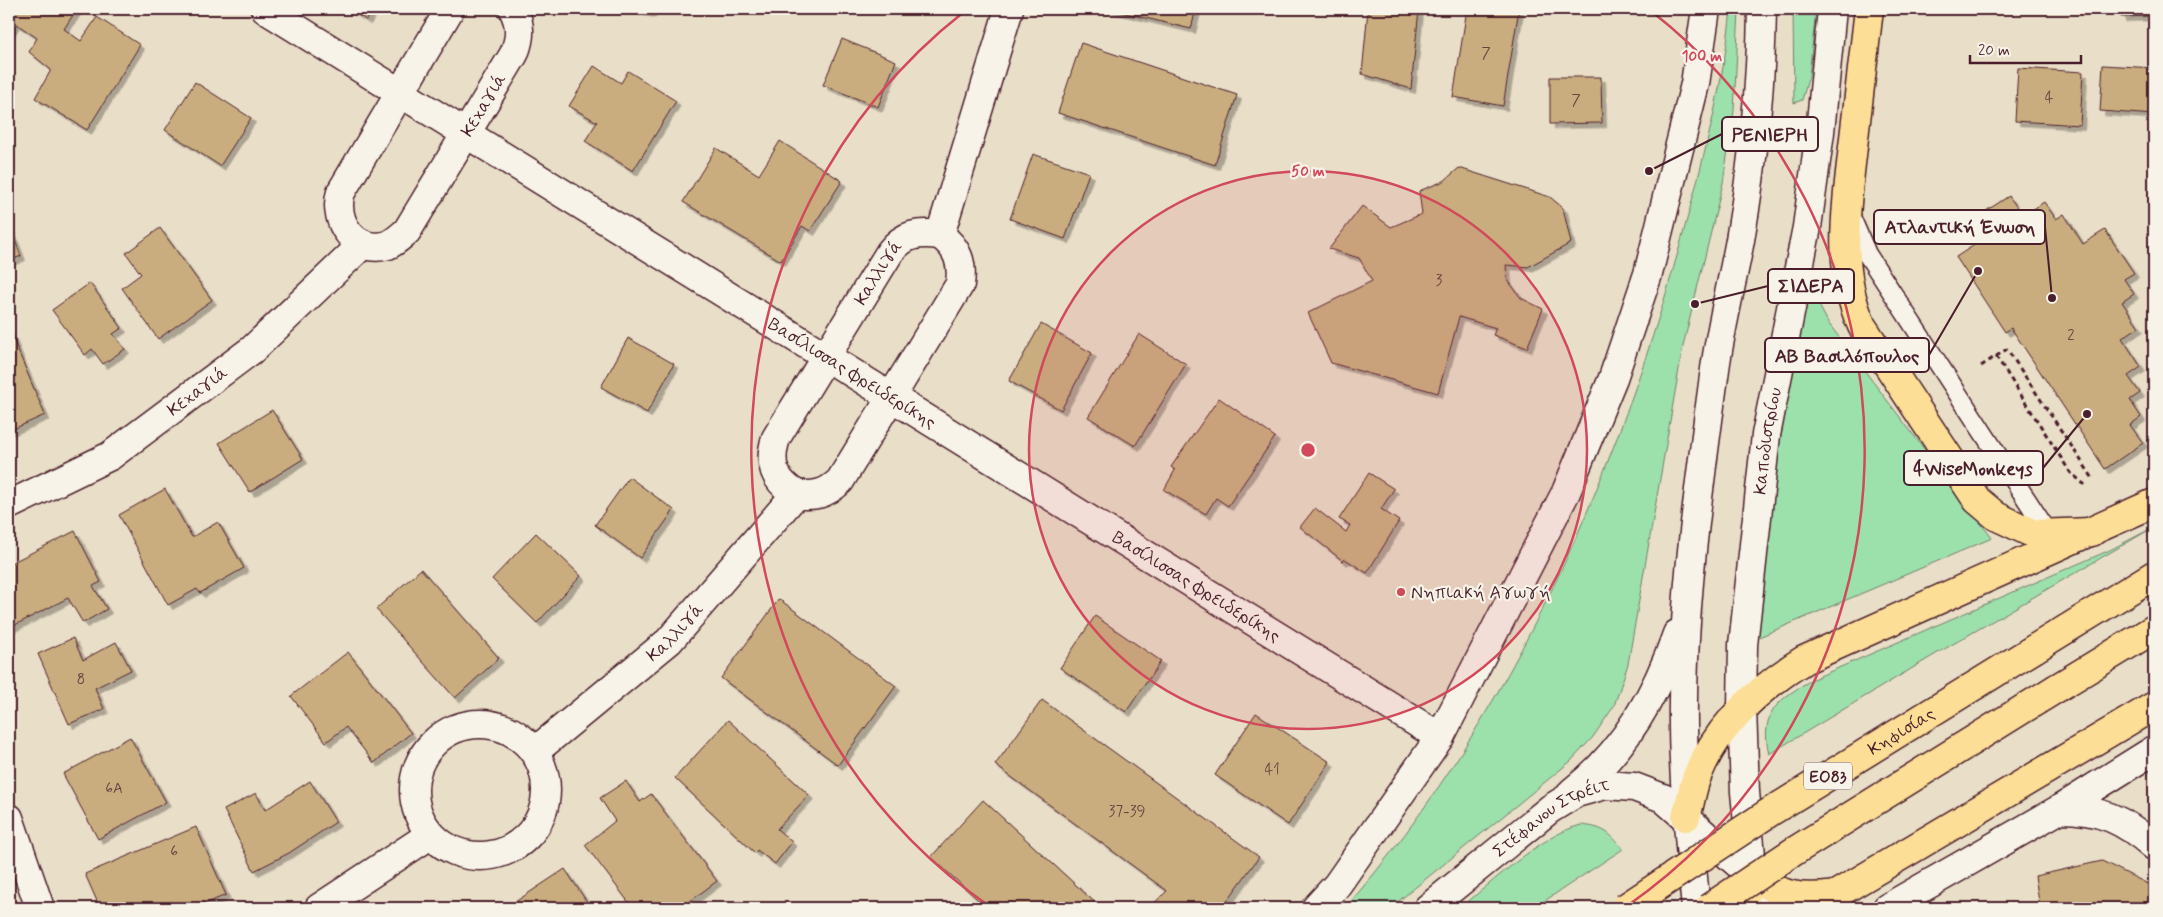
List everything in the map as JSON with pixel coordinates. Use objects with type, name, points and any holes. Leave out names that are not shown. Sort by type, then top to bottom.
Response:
[{"type":"main road","points":[[1869,9],[1847,205],[1845,267],[1853,307],[1862,326],[1977,500],[1996,516],[2034,534],[2092,532]]},
{"type":"main road","points":[[1686,817],[1696,777],[1715,740],[1742,709],[1781,674],[1804,660],[2154,504]]},
{"type":"main road","name":"Κηφισίας","points":[[1625,908],[1770,812],[2154,575]]},
{"type":"main road","name":"ΕΟ83","points":[[1709,908],[1792,852],[2154,629]]},
{"type":"main road","points":[[1741,908],[1752,876],[1770,889],[1792,896],[1813,898],[1827,902],[2154,706]]},
{"type":"street","name":"Βασίλισσας Φρειδερίκης","points":[[265,9],[1440,737]]},
{"type":"street","points":[[363,244],[352,237],[343,226],[339,214],[341,192],[450,9]]},
{"type":"street","name":"Κεχαγιά","points":[[9,506],[118,450],[253,349],[363,244],[387,245],[407,231],[518,44],[519,20],[513,9]]},
{"type":"street","points":[[796,494],[820,495],[840,481],[960,284],[961,260],[955,249],[940,235],[1009,9]]},
{"type":"street","points":[[1316,908],[1337,885],[1440,737],[1566,492],[1613,378],[1648,274],[1695,84],[1706,9]]},
{"type":"street","points":[[1550,809],[1586,781],[1617,747],[1644,710],[1665,669],[1680,626],[1688,582],[1715,367],[1740,238],[1760,76],[1762,9]]},
{"type":"street","name":"Καποδιστρίου","points":[[1756,908],[1752,876],[1742,709],[1743,644],[1748,584],[1766,435],[1807,226],[1820,132],[1832,9]]},
{"type":"street","name":"Καλλιγά","points":[[534,752],[669,641],[796,494],[785,487],[776,477],[771,464],[776,438],[899,241],[910,235],[923,232],[940,235]]},
{"type":"street","points":[[1688,582],[1683,699],[1686,817],[1696,908]]},
{"type":"street","points":[[473,724],[496,726],[518,736],[534,752],[545,778],[545,801],[532,832],[515,847],[497,855],[474,857],[460,854],[430,835],[418,815],[413,796],[416,773],[430,746],[448,732],[473,724]]},
{"type":"street","points":[[1887,908],[2060,809],[2154,750]]},
{"type":"street","name":"Στέφανου Στρέιτ","points":[[1428,908],[1550,809],[1576,793],[1605,785],[1634,787],[1663,798],[1752,876]]},
{"type":"street","points":[[2060,809],[2096,811],[2109,816],[2141,834],[2154,846]]},
{"type":"street","points":[[9,818],[40,908]]},
{"type":"street","points":[[319,908],[430,835]]},
{"type":"lane","points":[[1847,205],[1856,233],[1867,254],[2049,534]]},
{"type":"path","points":[[1981,366],[2007,349],[2094,480]]},
{"type":"path","points":[[1996,356],[2070,472],[2085,485]]},
{"type":"green space","points":[[1731,9],[1739,9],[1734,110],[1723,183],[1683,346],[1628,664],[1614,706],[1593,737],[1571,761],[1390,908],[1345,908],[1405,834],[1459,756],[1509,672],[1554,585],[1594,496],[1629,405],[1660,314],[1686,223],[1719,90]]},
{"type":"green space","points":[[1793,9],[1816,9],[1809,76],[1802,100],[1794,103]]},
{"type":"green space","points":[[1806,259],[1814,296],[1829,324],[1992,538],[1752,640],[1792,341]]},
{"type":"green space","points":[[2154,527],[1769,754],[1767,727],[1775,708],[1790,693],[1813,679],[2110,550]]},
{"type":"green space","points":[[1581,825],[1605,831],[1623,849],[1534,908],[1460,908],[1534,849],[1566,830]]},
{"type":"building","points":[[9,9],[77,9],[64,29],[81,41],[97,17],[140,45],[87,130],[35,98],[51,70],[29,52],[37,38],[15,23],[9,33]]},
{"type":"building","points":[[349,9],[373,9],[366,20]]},
{"type":"building","points":[[631,9],[652,9],[651,13]]},
{"type":"building","points":[[1108,9],[1196,9],[1191,29]]},
{"type":"building","points":[[1368,9],[1419,9],[1411,89],[1362,74]]},
{"type":"building","points":[[1467,9],[1519,9],[1503,106],[1453,97]]},
{"type":"building","points":[[2120,9],[2154,9],[2154,16],[2121,17]]},
{"type":"building","points":[[842,39],[896,61],[878,107],[823,85]]},
{"type":"building","points":[[1081,43],[1237,95],[1215,165],[1058,113]]},
{"type":"building","points":[[2103,65],[2154,68],[2154,115],[2100,111]]},
{"type":"building","points":[[594,66],[621,83],[628,71],[676,101],[633,171],[585,141],[597,122],[569,106]]},
{"type":"building","points":[[2018,68],[2083,72],[2080,125],[2015,121]]},
{"type":"building","points":[[1550,77],[1601,77],[1602,123],[1550,124]]},
{"type":"building","points":[[195,82],[251,118],[220,166],[165,130]]},
{"type":"building","points":[[780,141],[842,181],[810,231],[802,226],[781,261],[683,202],[716,148],[759,175]]},
{"type":"building","points":[[1033,154],[1089,173],[1065,239],[1010,219]]},
{"type":"building","points":[[1459,168],[1550,197],[1563,208],[1571,243],[1528,267],[1506,265],[1507,279],[1521,298],[1543,309],[1527,348],[1493,335],[1496,328],[1459,317],[1438,393],[1331,363],[1308,313],[1372,281],[1359,258],[1329,249],[1362,206],[1391,227],[1422,214],[1419,191],[1444,181]]},
{"type":"building","points":[[2009,196],[2023,216],[2044,202],[2056,219],[2064,214],[2083,244],[2105,230],[2134,273],[2124,279],[2134,294],[2122,302],[2139,327],[2122,338],[2141,367],[2128,376],[2140,393],[2130,400],[2141,417],[2130,425],[2143,443],[2105,469],[2011,328],[2005,332],[1956,257],[1979,242],[1966,224]]},
{"type":"building","points":[[9,225],[21,256],[9,261]]},
{"type":"building","points":[[160,228],[212,300],[158,339],[122,288],[141,274],[126,253]]},
{"type":"building","points":[[90,283],[122,328],[113,334],[125,349],[103,364],[92,349],[85,355],[52,310]]},
{"type":"building","points":[[1041,324],[1092,353],[1061,410],[1009,381]]},
{"type":"building","points":[[9,329],[45,415],[9,431]]},
{"type":"building","points":[[1139,334],[1186,364],[1135,446],[1088,417]]},
{"type":"building","points":[[628,338],[674,364],[647,413],[601,387]]},
{"type":"building","points":[[1219,398],[1275,437],[1228,506],[1216,498],[1206,514],[1164,490],[1175,470],[1171,467]]},
{"type":"building","points":[[272,410],[303,459],[250,492],[219,443]]},
{"type":"building","points":[[1369,473],[1394,489],[1381,509],[1399,521],[1367,573],[1345,559],[1343,561],[1300,527],[1315,508],[1346,532],[1350,525],[1339,519]]},
{"type":"building","points":[[629,477],[674,510],[640,558],[595,525]]},
{"type":"building","points":[[165,489],[192,537],[218,522],[244,568],[200,593],[197,589],[168,605],[119,515]]},
{"type":"building","points":[[75,531],[101,582],[93,586],[107,609],[83,623],[68,598],[9,628],[9,564]]},
{"type":"building","points":[[536,533],[581,576],[537,623],[492,579]]},
{"type":"building","points":[[421,569],[499,658],[455,698],[376,609]]},
{"type":"building","points":[[779,599],[896,686],[838,765],[721,678]]},
{"type":"building","points":[[1095,616],[1161,661],[1126,712],[1060,668]]},
{"type":"building","points":[[73,638],[83,660],[116,642],[131,670],[95,688],[104,709],[69,724],[38,654]]},
{"type":"building","points":[[348,652],[411,733],[374,763],[346,727],[326,742],[291,696]]},
{"type":"building","points":[[1042,700],[1259,857],[1222,908],[1149,908],[1167,891],[995,765]]},
{"type":"building","points":[[1256,713],[1330,762],[1288,825],[1215,775]]},
{"type":"building","points":[[728,720],[809,795],[777,829],[792,842],[775,864],[757,850],[755,853],[675,778]]},
{"type":"building","points":[[130,737],[166,802],[98,839],[63,774]]},
{"type":"building","points":[[310,781],[336,822],[289,853],[254,871],[224,810],[256,793],[265,810]]},
{"type":"building","points":[[626,781],[640,802],[651,794],[717,881],[681,908],[633,908],[585,845],[615,821],[600,798]]},
{"type":"building","points":[[983,800],[1101,908],[987,908],[931,857]]},
{"type":"building","points":[[196,827],[226,895],[195,908],[100,908],[85,874]]},
{"type":"building","points":[[2102,861],[2154,887],[2154,908],[2040,908],[2035,876]]},
{"type":"building","points":[[565,869],[591,908],[515,908],[512,904]]},
{"type":"place","name":"ΡΕΝΙΕΡΗ","points":[[1649,171]]},
{"type":"place","name":"ΑΒ Βασιλόπουλος","points":[[1978,271]]},
{"type":"place","name":"Ατλαντική Ένωση","points":[[2052,298]]},
{"type":"place","name":"ΣΙΔΕΡΑ","points":[[1695,304]]},
{"type":"place","name":"4WiseMonkeys","points":[[2087,414]]},
{"type":"place","name":"Νηπιακή Αγωγή","points":[[1401,592]]}]
